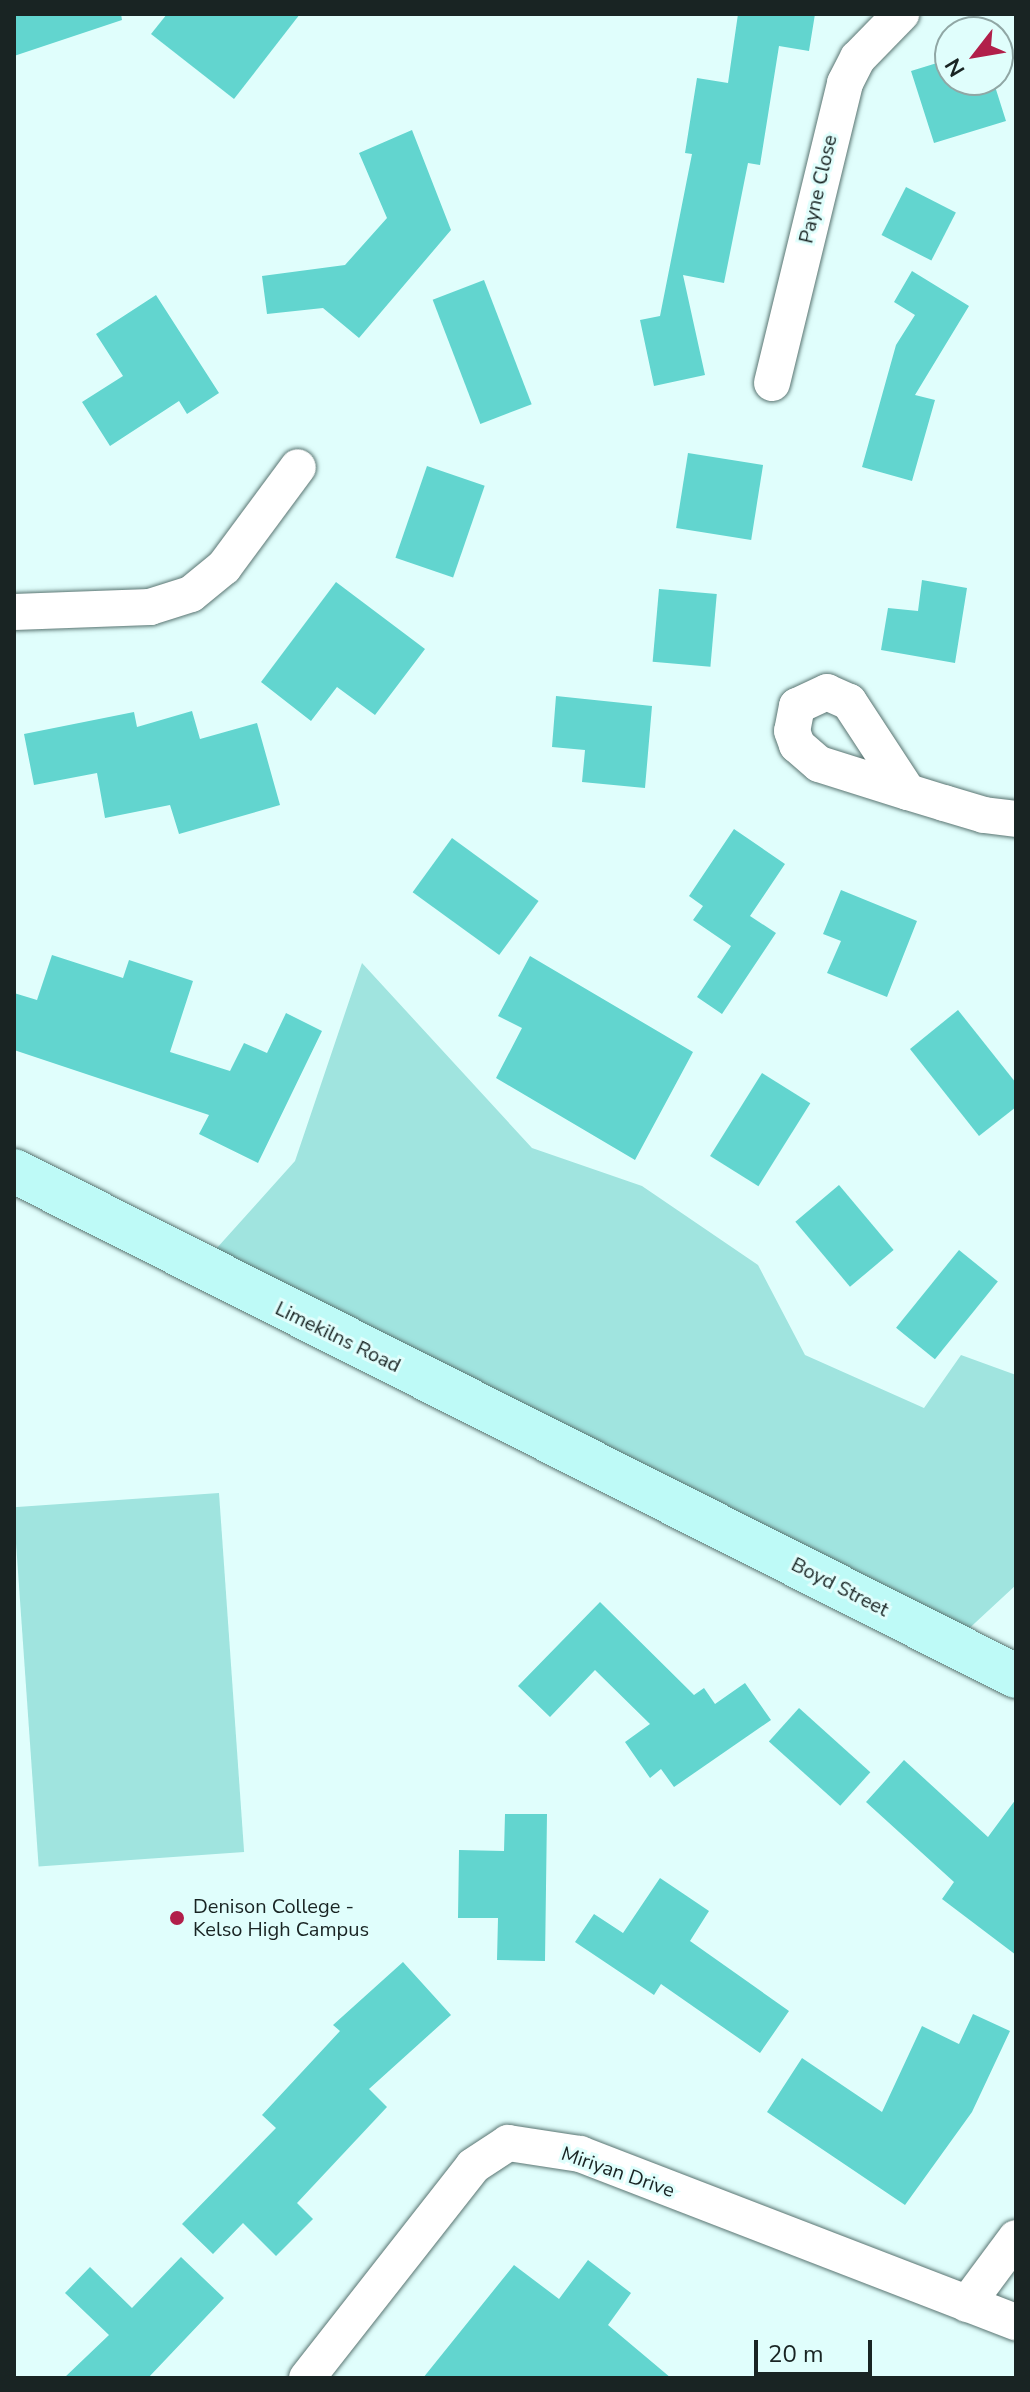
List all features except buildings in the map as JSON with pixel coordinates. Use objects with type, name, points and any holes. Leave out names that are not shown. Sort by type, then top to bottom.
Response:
[{"type":"main road","name":"Limekilns Road","points":[[14,1171],[665,1498]]},
{"type":"main road","name":"Boyd Street","points":[[665,1498],[1016,1676]]},
{"type":"street","name":"Payne Close","points":[[772,383],[845,83],[858,58],[901,14]]},
{"type":"street","points":[[14,612],[150,607],[191,594],[224,567],[298,467]]},
{"type":"street","points":[[908,792],[1016,819]]},
{"type":"street","name":"Miriyan Drive","points":[[307,2378],[473,2166],[508,2143],[580,2154],[1016,2322]]},
{"type":"street","points":[[967,2304],[1016,2238]]},
{"type":"shaded area","points":[[362,963],[532,1148],[642,1186],[758,1265],[805,1355],[924,1408],[961,1355],[1016,1375],[1016,1585],[962,1635],[198,1269],[295,1161]]},
{"type":"shaded area","points":[[219,1493],[244,1852],[39,1866],[14,1507]]},
{"type":"place","name":"Denison College - Kelso High Campus","points":[[177,1918]]}]
